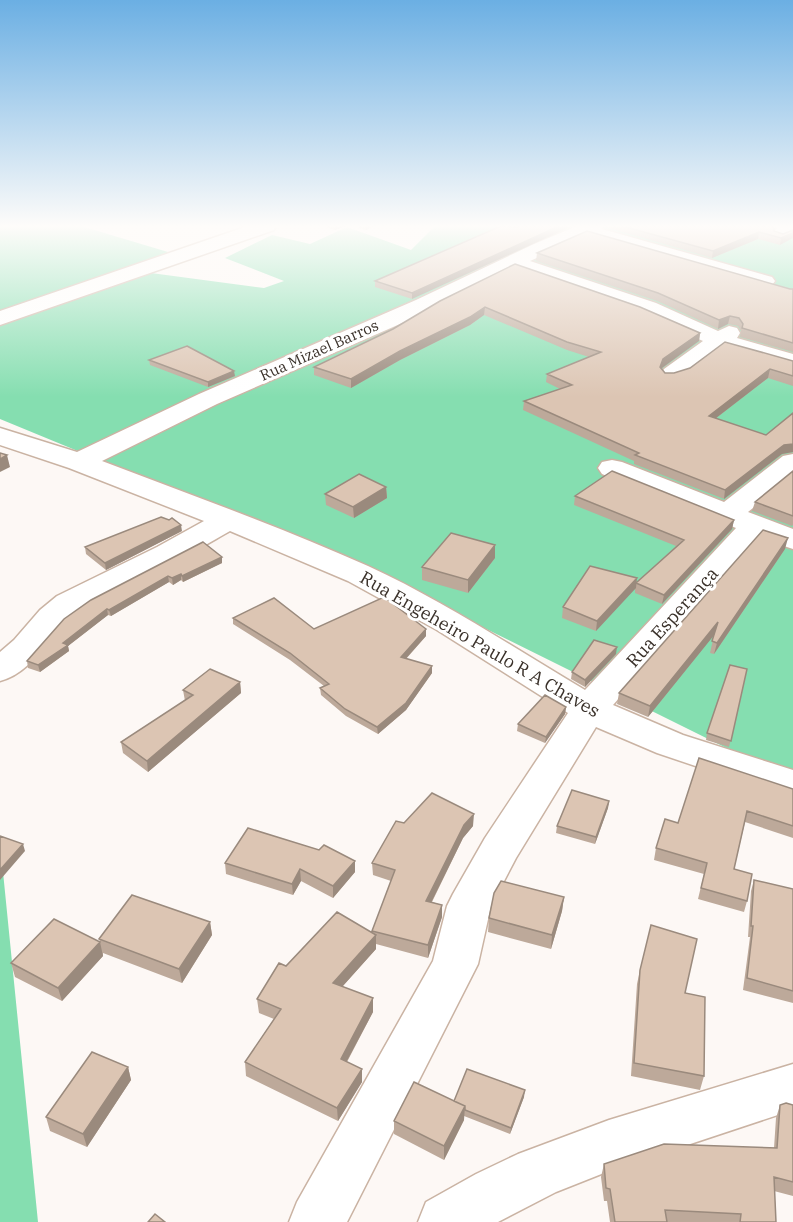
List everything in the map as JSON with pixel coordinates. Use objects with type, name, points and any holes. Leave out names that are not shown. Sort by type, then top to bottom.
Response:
[{"type":"street","points":[[0,318],[101,283]]},
{"type":"street","name":"Rua Mizael Barros","points":[[79,462],[208,399],[424,305],[469,283]]},
{"type":"street","points":[[577,283],[793,362]]},
{"type":"street","points":[[673,374],[725,336]]},
{"type":"street","name":"Rua Engeheiro Paulo R A Chaves","points":[[0,436],[79,462],[273,537],[359,574],[449,623],[590,709],[670,744],[793,785]]},
{"type":"street","name":"Rua Esperança","points":[[317,1222],[455,964],[469,906],[500,849],[590,709],[742,519],[793,462]]},
{"type":"street","points":[[612,468],[793,540]]},
{"type":"street","points":[[0,670],[26,648],[52,617],[69,603],[168,554],[227,520]]},
{"type":"street","points":[[446,1222],[501,1190],[553,1167],[621,1142],[793,1087]]},
{"type":"green space","points":[[0,283],[227,283],[264,288],[278,283],[793,283],[793,781],[369,571],[0,419]]},
{"type":"green space","points":[[0,842],[38,1222],[0,1222]]},
{"type":"building","points":[[381,283],[434,283],[412,293]]},
{"type":"building","points":[[476,283],[570,283],[640,307],[700,333],[663,359],[660,367],[665,373],[690,368],[725,342],[793,361],[793,376],[770,369],[709,416],[766,435],[793,413],[793,444],[784,445],[725,490],[635,455],[639,453],[524,401],[572,385],[547,374],[601,352],[567,342],[485,307],[351,379],[314,367],[393,329],[440,301]]},
{"type":"building","points":[[628,283],[769,283],[793,289],[793,343],[742,328],[743,324],[739,318],[730,316],[719,320],[658,293]]},
{"type":"building","points":[[187,346],[234,371],[208,382],[149,360]]},
{"type":"building","points":[[612,471],[734,520],[664,595],[636,583],[684,540],[575,496]]},
{"type":"building","points":[[793,471],[793,516],[755,502]]},
{"type":"building","points":[[359,474],[386,487],[353,507],[325,494]]},
{"type":"building","points":[[161,517],[169,520],[172,518],[181,525],[105,563],[85,547]]},
{"type":"building","points":[[763,530],[788,538],[717,643],[712,641],[718,622],[650,706],[619,693]]},
{"type":"building","points":[[451,533],[495,545],[468,580],[422,567]]},
{"type":"building","points":[[203,542],[222,557],[182,576],[181,574],[172,578],[168,576],[109,610],[107,609],[63,643],[68,645],[38,665],[27,661],[64,619],[91,600]]},
{"type":"building","points":[[590,566],[637,578],[597,621],[563,607]]},
{"type":"building","points":[[384,597],[426,629],[401,657],[432,666],[406,703],[377,727],[345,709],[320,688],[329,684],[290,653],[233,618],[274,598],[314,629]]},
{"type":"building","points":[[594,640],[617,647],[585,680],[572,672]]},
{"type":"building","points":[[730,665],[747,669],[731,741],[707,733]]},
{"type":"building","points":[[210,669],[240,682],[147,761],[121,742],[193,695],[183,690]]},
{"type":"building","points":[[545,695],[566,707],[546,737],[518,724]]},
{"type":"building","points":[[699,758],[793,789],[793,826],[747,811],[734,869],[752,874],[747,901],[701,888],[707,863],[656,848],[665,819],[678,823]]},
{"type":"building","points":[[572,790],[609,801],[596,837],[557,826]]},
{"type":"building","points":[[432,793],[474,814],[464,825],[426,901],[442,905],[428,945],[372,931],[395,870],[372,863],[396,821],[404,823]]},
{"type":"building","points":[[248,828],[319,850],[324,845],[355,861],[333,886],[300,869],[292,884],[225,863]]},
{"type":"building","points":[[0,836],[23,844],[0,870]]},
{"type":"building","points":[[754,880],[793,889],[793,991],[747,978],[753,926],[751,926]]},
{"type":"building","points":[[501,881],[564,897],[552,935],[489,918],[494,893]]},
{"type":"building","points":[[132,895],[210,922],[179,969],[99,939]]},
{"type":"building","points":[[337,912],[376,935],[333,983],[373,998],[341,1059],[362,1069],[337,1108],[245,1062],[281,1009],[257,999],[279,963],[286,966]]},
{"type":"building","points":[[54,919],[100,942],[58,988],[11,963]]},
{"type":"building","points":[[651,925],[697,939],[685,993],[705,997],[704,1076],[634,1063],[640,970]]},
{"type":"building","points":[[92,1052],[128,1067],[83,1134],[46,1117]]},
{"type":"building","points":[[467,1069],[525,1090],[511,1128],[465,1110],[465,1106],[454,1101]]},
{"type":"building","points":[[414,1082],[465,1106],[444,1146],[394,1121]]},
{"type":"building","points":[[786,1103],[793,1105],[793,1182],[774,1177],[776,1222],[740,1222],[741,1214],[665,1210],[667,1222],[615,1222],[610,1189],[606,1188],[604,1164],[664,1144],[777,1148],[780,1105]]},
{"type":"building","points":[[155,1214],[165,1222],[148,1222]]}]
